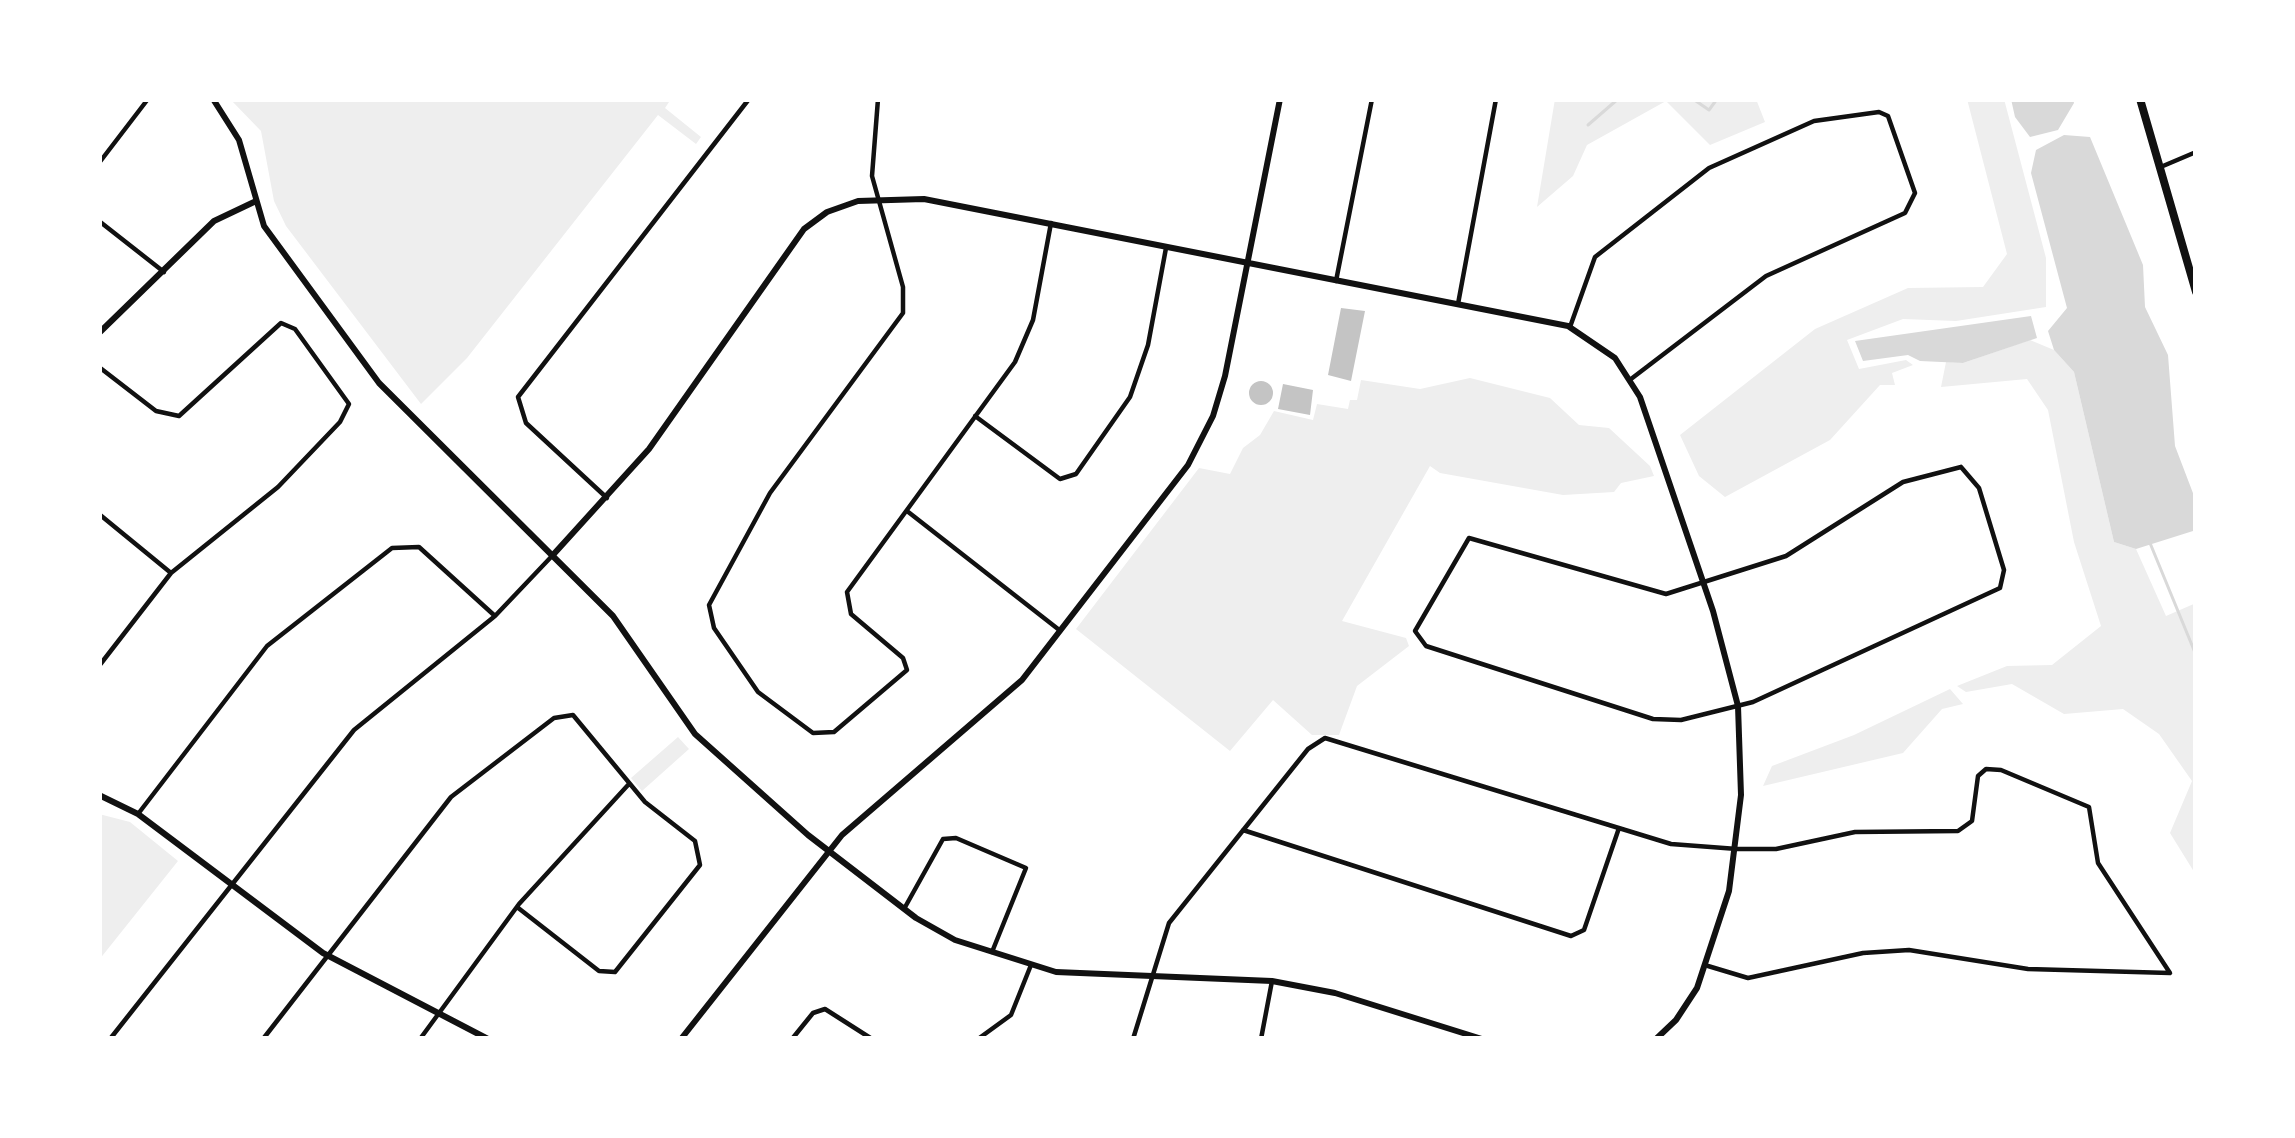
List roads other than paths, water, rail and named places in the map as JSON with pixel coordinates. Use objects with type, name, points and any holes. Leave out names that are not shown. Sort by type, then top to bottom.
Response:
[{"type":"main road","points":[[2140,99],[2196,292]]},
{"type":"street","points":[[99,163],[148,99]]},
{"type":"street","points":[[213,99],[239,140],[254,202],[268,233],[379,383],[613,616],[695,734],[827,850],[904,909],[940,934],[1030,965],[1076,974],[1272,981],[1335,993],[1482,1039]]},
{"type":"street","points":[[607,498],[526,423],[518,397],[748,99]]},
{"type":"street","points":[[878,99],[871,165],[903,287],[902,314],[770,494],[710,604],[714,628],[758,692],[813,733],[834,732],[905,674],[904,658],[851,614],[846,599],[1015,362],[1033,320],[1051,223]]},
{"type":"street","points":[[680,1039],[827,850],[999,704],[1173,486],[1208,429],[1226,376],[1280,99]]},
{"type":"street","points":[[1336,280],[1372,99]]},
{"type":"street","points":[[1458,304],[1496,99]]},
{"type":"street","points":[[1570,327],[1595,257],[1708,168],[1814,122],[1879,112],[1888,116],[1915,193],[1905,213],[1766,276],[1631,379]]},
{"type":"street","points":[[2160,167],[2196,152]]},
{"type":"street","points":[[110,1039],[354,730],[495,616],[607,498],[649,448],[804,229],[840,207],[877,199],[924,199],[1458,304],[1570,327],[1600,344],[1631,379],[1704,583],[1738,706],[1737,849],[1708,966],[1684,1011],[1656,1039]]},
{"type":"street","points":[[99,333],[219,217],[254,202]]},
{"type":"street","points":[[99,220],[164,272]]},
{"type":"street","points":[[975,416],[1060,479],[1076,474],[1130,397],[1148,345],[1166,248]]},
{"type":"street","points":[[99,367],[156,411],[179,416],[281,323],[295,329],[349,404],[340,422],[278,487],[171,573],[99,665]]},
{"type":"street","points":[[1955,467],[1977,480],[2003,582],[1994,592],[1783,691],[1681,720],[1653,719],[1426,646],[1415,632],[1469,538],[1660,594],[1704,583],[1792,553],[1903,482],[1955,467]]},
{"type":"street","points":[[907,511],[1059,630]]},
{"type":"street","points":[[99,514],[171,573]]},
{"type":"street","points":[[138,814],[267,646],[392,548],[419,547],[495,616]]},
{"type":"street","points":[[263,1039],[451,797],[554,718],[573,716],[585,724],[628,785],[695,842],[700,860],[626,964],[615,972],[599,971],[517,908]]},
{"type":"street","points":[[1133,1039],[1169,923],[1308,749],[1325,738],[1670,844],[1737,849],[1776,849],[1855,832],[1958,831],[1972,820],[1978,776],[1986,769],[2001,770],[2089,807],[2098,863],[2170,973],[2028,969],[1909,950],[1831,959],[1748,979],[1708,966]]},
{"type":"street","points":[[420,1039],[517,908],[628,785]]},
{"type":"street","points":[[99,795],[138,814],[328,956],[443,1011],[488,1039]]},
{"type":"street","points":[[1243,830],[1571,936],[1584,930],[1619,828]]},
{"type":"street","points":[[904,909],[943,838],[956,838],[1026,868],[992,952]]},
{"type":"street","points":[[978,1039],[1011,1015],[1030,965]]},
{"type":"street","points":[[1262,1039],[1272,981]]},
{"type":"street","points":[[792,1039],[813,1012],[826,1009],[872,1039]]},
{"type":"waterway","points":[[1588,125],[1618,99]]},
{"type":"waterway","points":[[1693,99],[1709,110],[1717,99]]},
{"type":"waterway","points":[[2150,543],[2196,655]]}]
